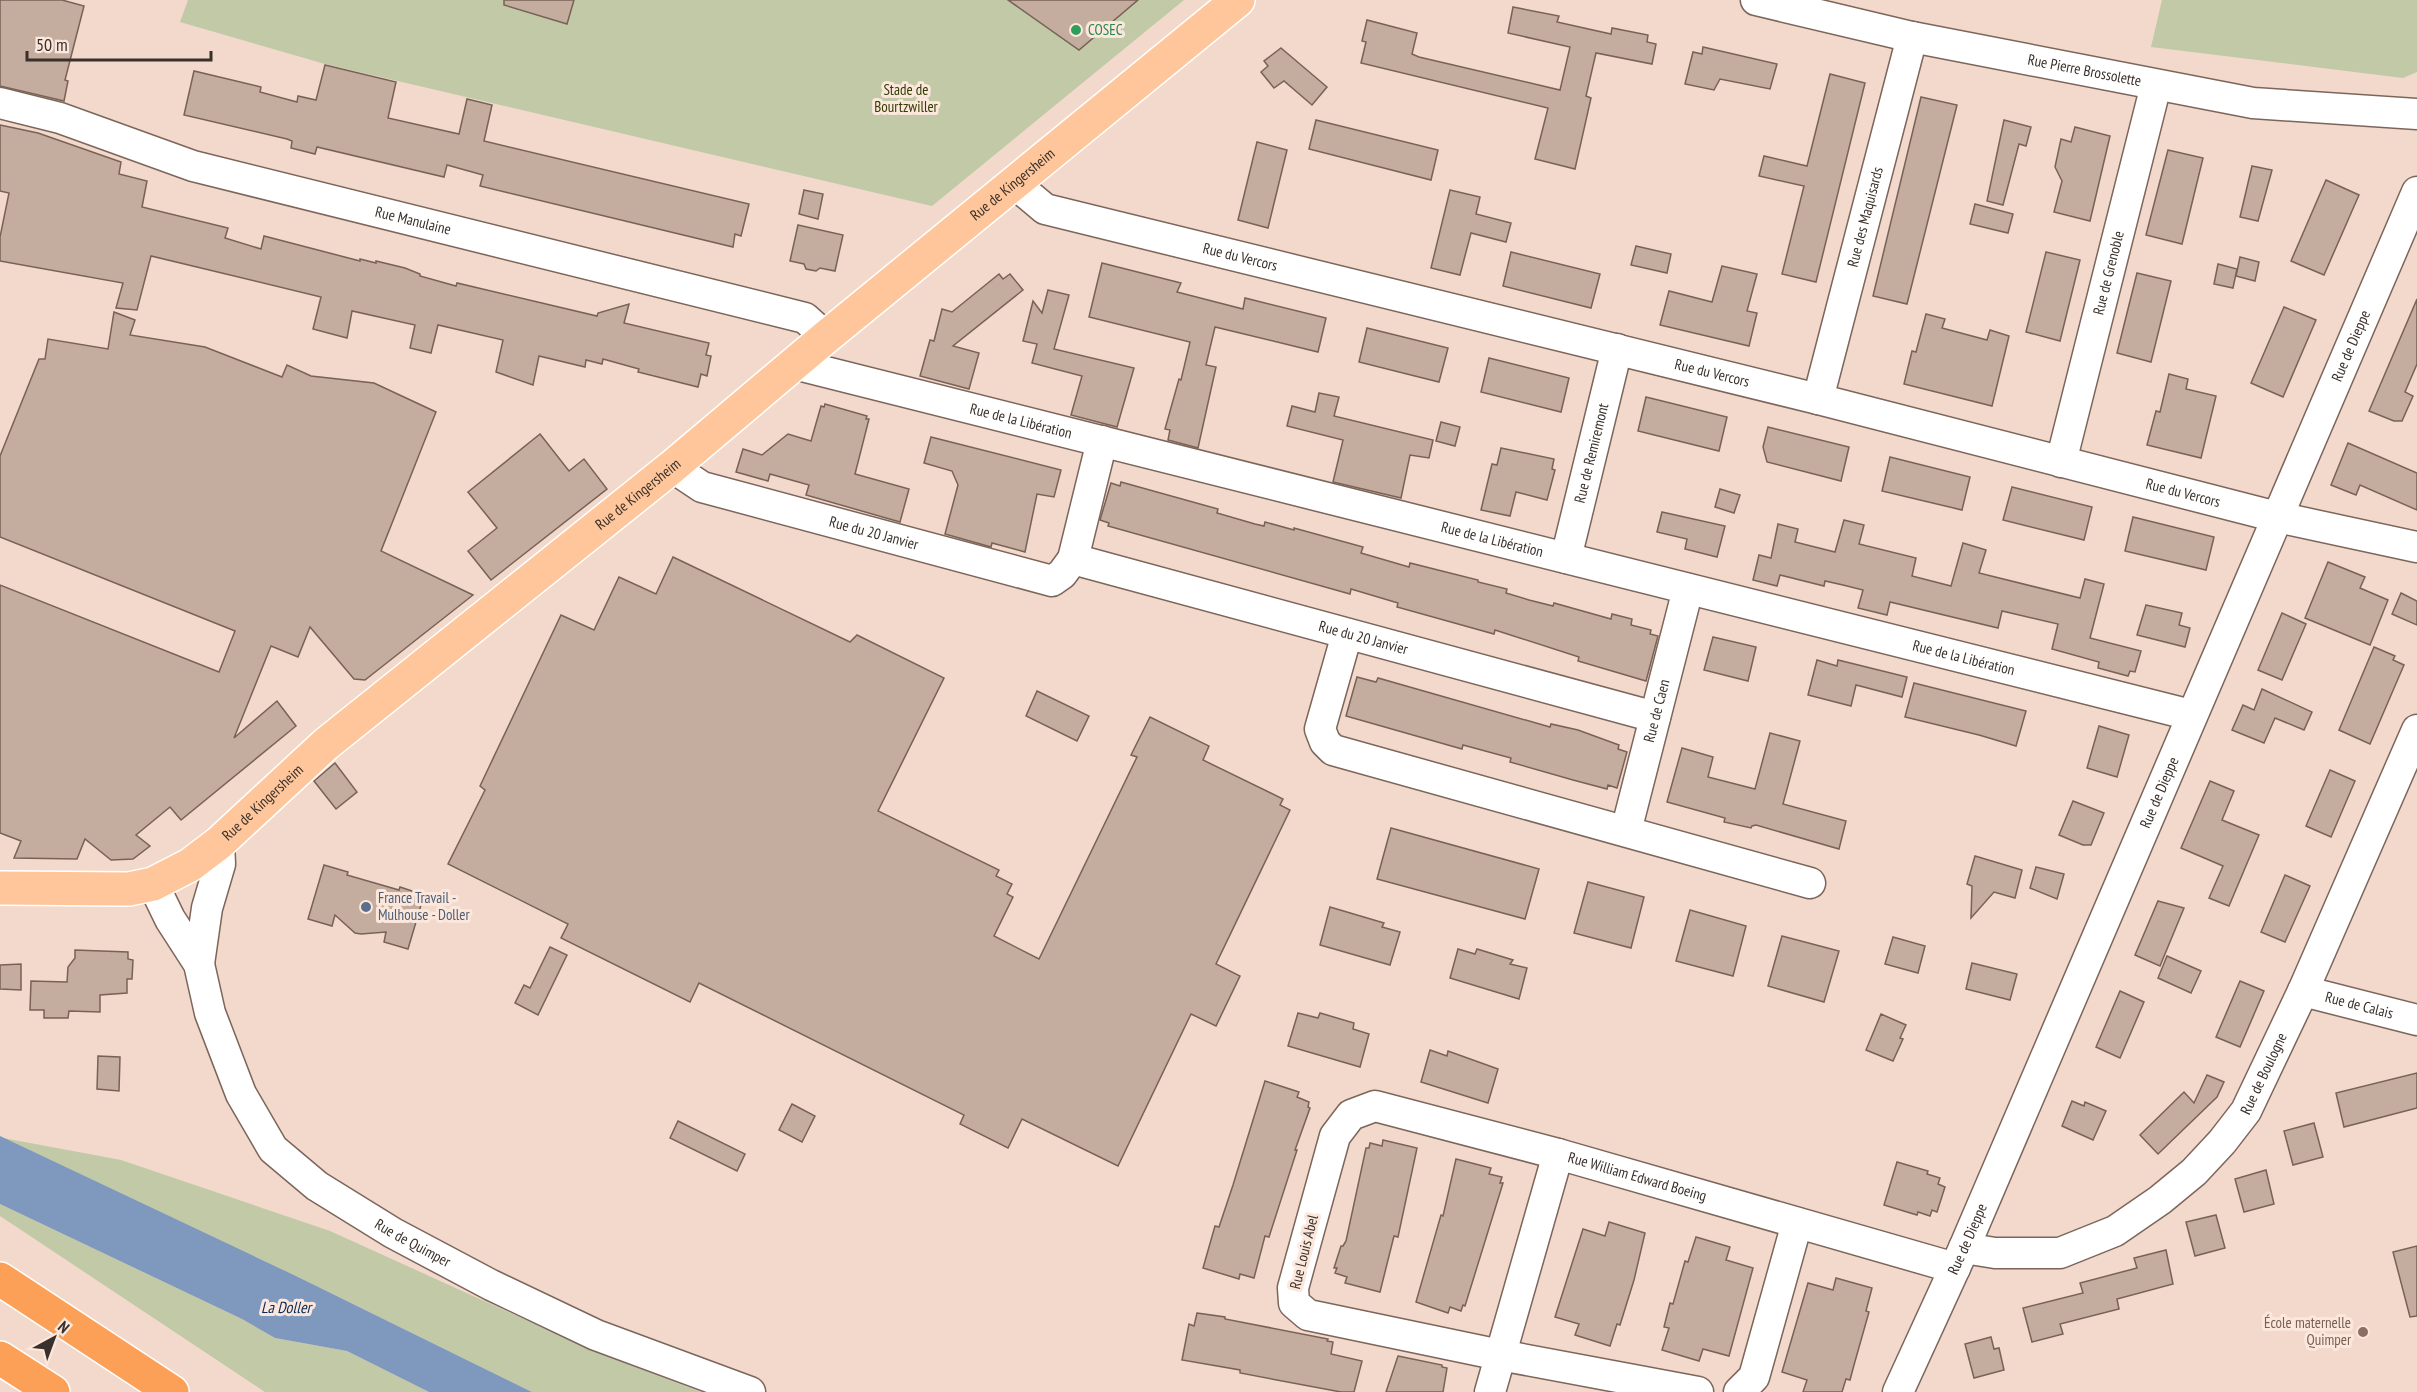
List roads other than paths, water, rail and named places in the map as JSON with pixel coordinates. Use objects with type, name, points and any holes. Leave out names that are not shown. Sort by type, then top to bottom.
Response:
[{"type":"highway","points":[[0,1279],[171,1392]]},
{"type":"highway","points":[[0,1358],[53,1392]]},
{"type":"main road","name":"Rue de Kingersheim","points":[[0,888],[129,889],[153,884],[189,866],[219,843],[326,744],[672,467],[826,337],[1238,0]]},
{"type":"street","name":"Rue Pierre Brossolette","points":[[1756,0],[1912,37],[2253,104],[2417,114]]},
{"type":"street","name":"Rue des Maquisards","points":[[1818,399],[1912,37]]},
{"type":"street","name":"Rue de Grenoble","points":[[2061,462],[2156,85]]},
{"type":"street","name":"Rue Manulaine","points":[[0,104],[60,118],[193,166],[805,318],[826,337]]},
{"type":"street","name":"Rue du Vercors","points":[[1015,184],[1045,209],[1818,399],[2277,517],[2417,547]]},
{"type":"street","name":"Rue de Dieppe","points":[[1898,1392],[1959,1258],[2417,192]]},
{"type":"street","name":"Rue de Remiremont","points":[[1566,558],[1617,349]]},
{"type":"street","name":"Rue de la Libération","points":[[794,364],[2191,715]]},
{"type":"street","name":"Rue du 20 Janvier","points":[[672,467],[702,487],[1052,581],[1062,574],[1073,559],[1102,441]]},
{"type":"street","name":"Rue du 20 Janvier","points":[[1073,559],[1655,717]]},
{"type":"street","name":"Rue de Caen","points":[[1626,831],[1688,589]]},
{"type":"street","points":[[1347,634],[1320,729],[1325,742],[1333,750],[1810,883]]},
{"type":"street","name":"Rue de Boulogne","points":[[1959,1258],[1995,1253],[2060,1253],[2115,1231],[2160,1200],[2194,1172],[2222,1142],[2246,1111],[2406,781],[2417,730]]},
{"type":"street","name":"Rue de Quimper","points":[[199,964],[207,908],[220,864],[219,843]]},
{"type":"street","name":"Rue de Quimper","points":[[153,884],[170,919],[199,964],[210,1012],[241,1094],[273,1149],[317,1186],[393,1233],[491,1285],[586,1330],[750,1392]]},
{"type":"street","name":"Rue de Calais","points":[[2303,992],[2417,1020]]},
{"type":"street","name":"Rue Louis Abel","points":[[1558,1154],[1375,1106],[1351,1115],[1335,1136],[1293,1288],[1294,1303],[1308,1315],[1500,1355],[1698,1392]]},
{"type":"street","name":"Rue William Edward Boeing","points":[[1490,1392],[1558,1154],[1797,1223],[1959,1258]]},
{"type":"street","points":[[1739,1392],[1754,1377],[1797,1223]]},
{"type":"water","name":"La Doller","points":[[0,1136],[296,1276],[532,1392],[429,1392],[347,1351],[275,1338],[242,1319],[0,1204]]},
{"type":"place","name":"COSEC","points":[[1076,30]]},
{"type":"place","name":"France Travail - Mulhouse - Doller","points":[[366,907]]},
{"type":"place","name":"École maternelle Quimper","points":[[2363,1332]]},
{"type":"park label","name":"Stade de Bourtzwiller","points":[[906,98]]}]
